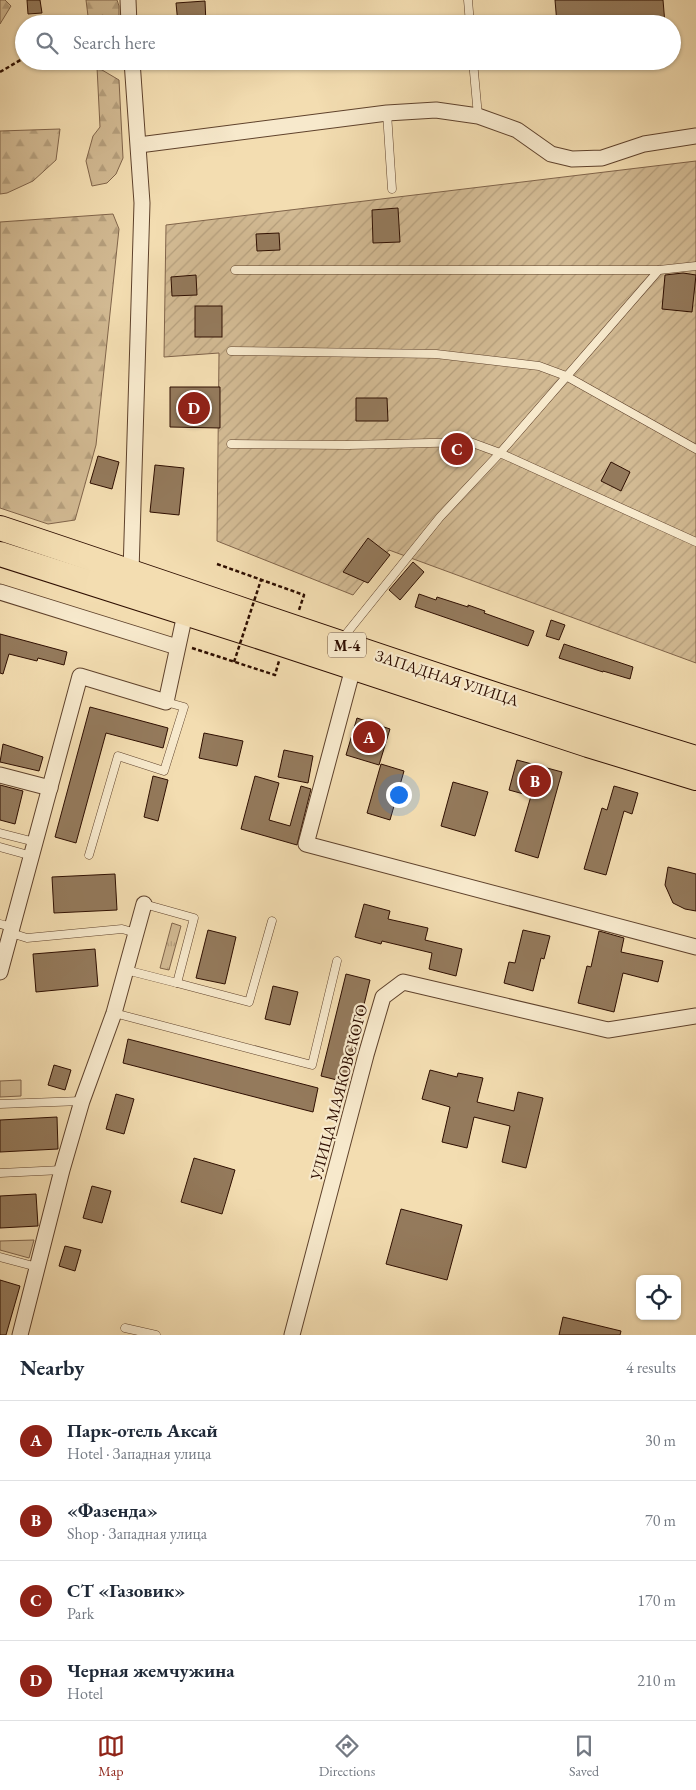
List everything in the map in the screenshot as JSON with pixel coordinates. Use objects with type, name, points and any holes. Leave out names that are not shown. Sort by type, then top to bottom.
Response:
[{"type":"main road","name":"ЗАПАДНАЯ УЛИЦА","points":[[0,528],[595,728],[696,758]]},
{"type":"main road","name":"ЗАПАДНАЯ УЛИЦА","points":[[0,554],[588,745],[696,778]]},
{"type":"street","points":[[128,0],[129,15]]},
{"type":"street","points":[[131,572],[142,203],[133,70]]},
{"type":"street","points":[[139,145],[387,113],[436,110],[478,116],[517,130],[551,154],[572,160],[602,158],[644,144],[696,136]]},
{"type":"street","points":[[0,592],[183,647]]},
{"type":"street","points":[[0,972],[8,928],[33,849],[80,676],[166,702],[183,647],[185,614]]},
{"type":"street","points":[[353,668],[306,844],[696,947]]},
{"type":"street","points":[[0,775],[50,788]]},
{"type":"street","points":[[20,1335],[62,1170],[82,1101],[114,1013],[144,904]]},
{"type":"street","name":"УЛИЦА МАЯКОВСКОГО","points":[[292,1335],[366,1055],[383,998],[403,982],[608,1030],[696,1016]]},
{"type":"lane","points":[[468,0],[469,15]]},
{"type":"lane","points":[[474,70],[478,116]]},
{"type":"lane","points":[[387,113],[392,189]]},
{"type":"lane","points":[[235,270],[659,270],[696,266]]},
{"type":"lane","points":[[339,643],[440,517],[500,453],[659,270]]},
{"type":"lane","points":[[231,351],[436,354],[539,366],[566,376],[696,450]]},
{"type":"lane","points":[[231,444],[348,445],[470,442],[500,453],[696,542]]},
{"type":"lane","points":[[89,855],[118,756],[164,771],[184,706],[166,702]]},
{"type":"lane","points":[[0,833],[33,849]]},
{"type":"lane","points":[[0,847],[33,849]]},
{"type":"lane","points":[[144,904],[194,918],[177,983]]},
{"type":"lane","points":[[126,970],[249,1002],[272,920]]},
{"type":"lane","points":[[8,928],[27,938],[122,928],[136,933]]},
{"type":"lane","points":[[114,1013],[312,1065],[338,961]]},
{"type":"lane","points":[[0,1104],[82,1101]]},
{"type":"lane","points":[[0,1174],[62,1170]]},
{"type":"lane","points":[[0,1257],[37,1267]]},
{"type":"lane","points":[[125,1328],[156,1335]]},
{"type":"path","points":[[0,72],[15,63]]},
{"type":"path","points":[[217,564],[304,595]]},
{"type":"path","points":[[234,662],[261,580]]},
{"type":"path","points":[[183,647],[275,675]]},
{"type":"green space","points":[[0,0],[5,0],[11,6],[0,24]]},
{"type":"green space","points":[[86,0],[117,0],[119,15],[88,15]]},
{"type":"green space","points":[[97,70],[102,70],[119,80],[123,158],[116,174],[107,183],[92,186],[86,161],[93,136],[100,127]]},
{"type":"green space","points":[[60,129],[56,160],[33,181],[7,193],[0,194],[0,131]]},
{"type":"green space","points":[[696,161],[696,663],[389,550],[353,595],[217,541],[219,353],[164,357],[166,225]]},
{"type":"green space","points":[[113,214],[119,229],[96,445],[75,520],[48,524],[0,508],[0,222]]},
{"type":"green space","points":[[172,923],[181,926],[169,970],[160,968]]},
{"type":"green space","points":[[21,1080],[21,1096],[0,1097],[0,1081]]},
{"type":"green space","points":[[34,1240],[29,1258],[0,1250],[0,1241]]},
{"type":"building","points":[[27,0],[40,0],[42,13],[28,14]]},
{"type":"building","points":[[555,0],[663,0],[664,15],[556,15]]},
{"type":"building","points":[[205,1],[206,15],[177,15],[176,3]]},
{"type":"building","points":[[398,208],[400,242],[373,243],[372,210]]},
{"type":"building","points":[[279,233],[280,250],[257,251],[256,234]]},
{"type":"building","points":[[683,273],[696,275],[692,312],[662,309],[665,275]]},
{"type":"building","points":[[196,275],[197,295],[172,296],[171,277]]},
{"type":"building","points":[[195,306],[222,306],[222,337],[195,337]]},
{"type":"building","points":[[170,387],[220,387],[220,428],[170,427]]},
{"type":"building","points":[[356,398],[387,398],[388,421],[356,421]]},
{"type":"building","points":[[98,456],[119,462],[112,489],[90,483]]},
{"type":"building","points":[[611,462],[630,472],[621,491],[601,481]]},
{"type":"building","points":[[155,465],[184,468],[179,515],[150,512]]},
{"type":"building","points":[[368,538],[390,555],[368,583],[343,572]]},
{"type":"building","points":[[413,562],[424,572],[400,600],[389,590]]},
{"type":"building","points":[[419,594],[436,600],[437,597],[468,607],[468,605],[485,611],[484,613],[534,631],[528,646],[415,607]]},
{"type":"building","points":[[551,620],[565,625],[559,640],[546,636]]},
{"type":"building","points":[[0,634],[67,652],[64,665],[38,658],[37,661],[9,654],[3,674],[0,673]]},
{"type":"building","points":[[564,644],[633,667],[630,679],[559,658]]},
{"type":"building","points":[[90,707],[168,728],[163,748],[106,733],[76,843],[55,837]]},
{"type":"building","points":[[357,718],[390,729],[379,765],[346,755]]},
{"type":"building","points":[[204,733],[243,741],[237,766],[199,758]]},
{"type":"building","points":[[3,744],[43,757],[39,771],[0,762]]},
{"type":"building","points":[[284,750],[313,756],[308,783],[278,777]]},
{"type":"building","points":[[517,760],[562,772],[538,858],[515,851],[531,796],[509,790]]},
{"type":"building","points":[[381,764],[404,771],[390,820],[367,813]]},
{"type":"building","points":[[153,776],[168,780],[158,821],[144,817]]},
{"type":"building","points":[[255,776],[279,783],[269,820],[290,826],[301,786],[311,789],[297,845],[241,829]]},
{"type":"building","points":[[453,782],[488,792],[475,836],[441,826]]},
{"type":"building","points":[[0,785],[23,791],[15,824],[0,820]]},
{"type":"building","points":[[614,786],[638,793],[632,814],[624,811],[606,875],[584,869],[602,808],[607,810]]},
{"type":"building","points":[[668,867],[696,874],[696,911],[685,909],[673,903],[665,885]]},
{"type":"building","points":[[115,874],[117,910],[54,913],[52,877]]},
{"type":"building","points":[[364,904],[390,911],[388,919],[428,928],[425,940],[462,949],[456,976],[429,969],[432,953],[382,941],[381,944],[355,937]]},
{"type":"building","points":[[208,930],[236,937],[225,984],[196,978]]},
{"type":"building","points":[[523,930],[550,936],[544,959],[541,958],[533,991],[504,983],[509,962],[515,963]]},
{"type":"building","points":[[599,931],[624,938],[621,952],[663,961],[658,982],[623,973],[614,1012],[578,1003],[587,966],[591,967]]},
{"type":"building","points":[[95,949],[98,986],[36,992],[33,954]]},
{"type":"building","points":[[346,974],[370,980],[345,1082],[321,1076]]},
{"type":"building","points":[[273,986],[298,992],[290,1025],[265,1019]]},
{"type":"building","points":[[128,1039],[318,1088],[313,1112],[123,1063]]},
{"type":"building","points":[[54,1065],[71,1070],[65,1090],[48,1085]]},
{"type":"building","points":[[430,1070],[457,1077],[458,1073],[483,1078],[477,1102],[514,1111],[518,1092],[543,1098],[526,1168],[502,1162],[510,1126],[474,1117],[467,1148],[442,1142],[450,1107],[422,1099]]},
{"type":"building","points":[[116,1094],[134,1099],[124,1134],[106,1129]]},
{"type":"building","points":[[57,1117],[58,1149],[0,1152],[0,1120]]},
{"type":"building","points":[[194,1158],[235,1170],[222,1214],[181,1202]]},
{"type":"building","points":[[92,1186],[111,1191],[102,1223],[83,1218]]},
{"type":"building","points":[[36,1194],[38,1226],[0,1228],[0,1196]]},
{"type":"building","points":[[401,1209],[462,1225],[447,1280],[386,1264]]},
{"type":"building","points":[[65,1246],[81,1250],[75,1271],[59,1266]]},
{"type":"building","points":[[0,1280],[20,1286],[6,1335],[0,1335]]},
{"type":"building","points":[[563,1317],[621,1331],[620,1335],[559,1335]]},
{"type":"place","name":"Черная жемчужина","points":[[194,408]]},
{"type":"place","name":"СТ «Газовик»","points":[[457,449]]},
{"type":"place","name":"Парк-отель Аксай","points":[[369,737]]},
{"type":"place","name":"«Фазенда»","points":[[535,781]]}]
